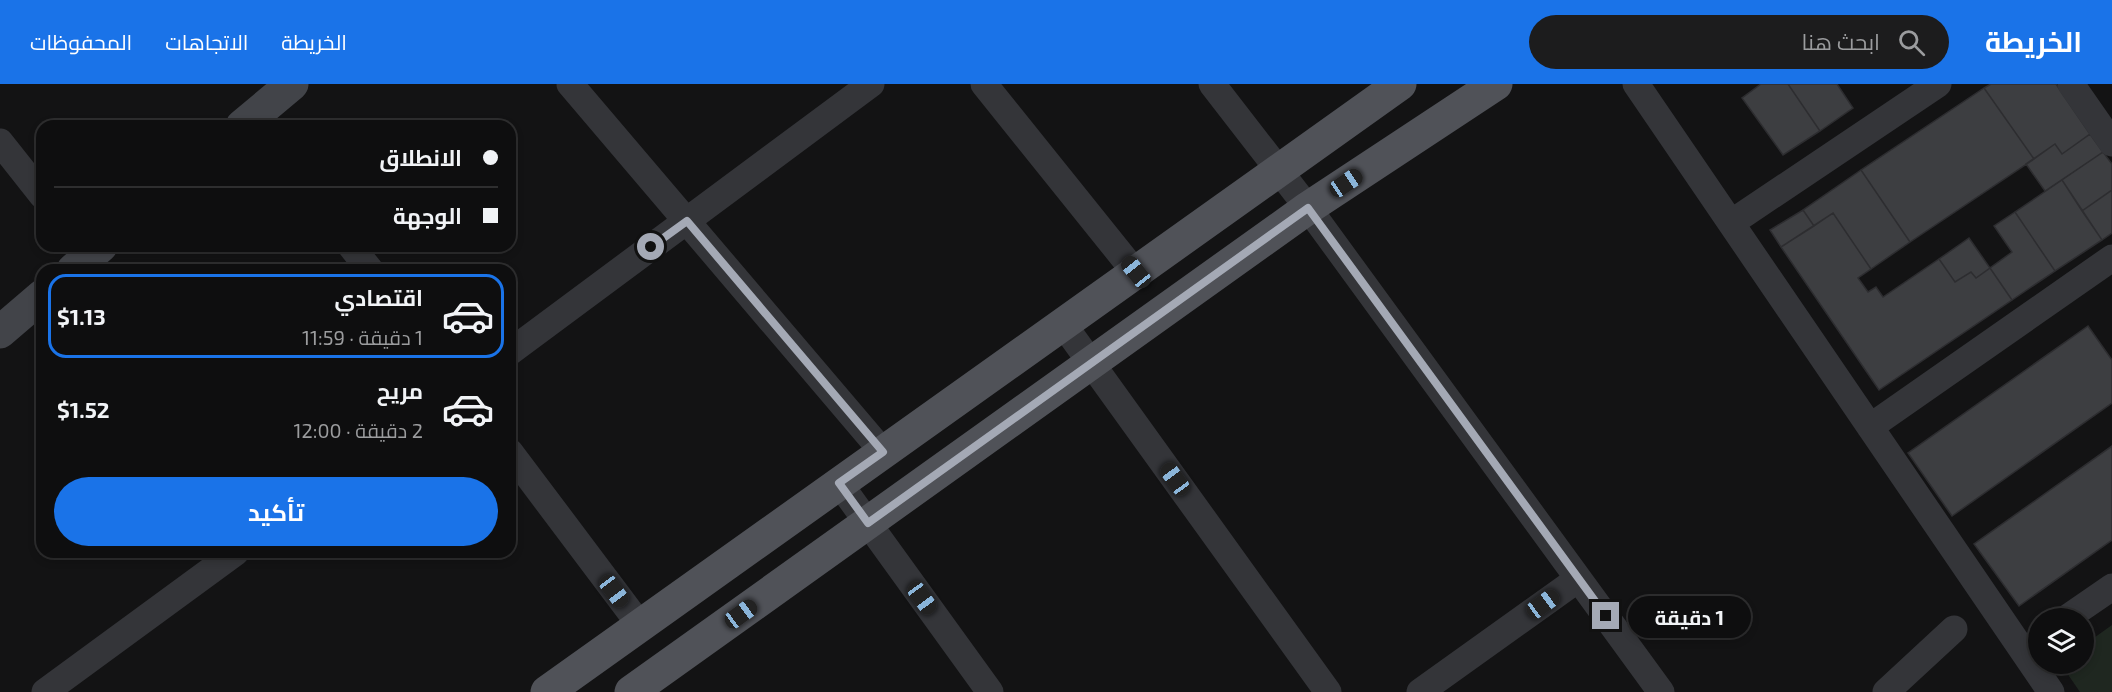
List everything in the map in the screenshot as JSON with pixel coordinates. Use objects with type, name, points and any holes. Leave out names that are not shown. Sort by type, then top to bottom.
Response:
[{"type":"main road","points":[[547,692],[1400,84]]},
{"type":"main road","points":[[632,692],[1308,208],[1496,84]]},
{"type":"street","points":[[254,120],[292,84]]},
{"type":"street","points":[[570,84],[883,452]]},
{"type":"street","points":[[516,348],[871,84]]},
{"type":"street","points":[[984,84],[1136,272]]},
{"type":"street","points":[[1212,84],[1308,208],[1661,692]]},
{"type":"street","points":[[1636,84],[1870,427],[2028,640]]},
{"type":"street","points":[[1731,223],[1938,84]]},
{"type":"street","points":[[2071,84],[2112,143]]},
{"type":"street","points":[[0,142],[36,187]]},
{"type":"street","points":[[1870,427],[2112,258]]},
{"type":"street","points":[[0,332],[36,301]]},
{"type":"street","points":[[1063,324],[1329,692]]},
{"type":"street","points":[[516,460],[640,626]]},
{"type":"street","points":[[839,483],[990,692]]},
{"type":"street","points":[[45,692],[228,558]]},
{"type":"street","points":[[1420,692],[1578,579]]},
{"type":"street","points":[[2082,608],[2112,587]]},
{"type":"street","points":[[1886,692],[1954,629]]},
{"type":"street","points":[[2043,674],[2051,692]]},
{"type":"shaded area","points":[[2112,625],[2112,692],[2080,692],[2068,674],[2094,674],[2094,638]]},
{"type":"building","points":[[1761,84],[1788,84],[1820,131],[1783,155],[1742,98]]},
{"type":"building","points":[[1788,84],[1837,84],[1853,108],[1820,131]]},
{"type":"building","points":[[1991,84],[2056,84],[2090,134],[2062,154],[2055,144],[2034,159],[1984,88]]},
{"type":"building","points":[[1984,88],[2034,159],[1910,242],[1861,170]]},
{"type":"building","points":[[2090,134],[2103,152],[2045,191],[2026,164],[2055,144],[2062,154]]},
{"type":"building","points":[[2103,152],[2112,164],[2112,190],[2082,211],[2062,180]]},
{"type":"building","points":[[1861,170],[1910,242],[1871,269],[1833,213],[1814,226],[1803,210]]},
{"type":"building","points":[[2062,180],[2102,240],[2055,271],[2015,212]]},
{"type":"building","points":[[2112,190],[2112,233],[2102,240],[2082,211]]},
{"type":"building","points":[[1803,210],[1814,226],[1781,247],[1770,230]]},
{"type":"building","points":[[2015,212],[2055,271],[2012,300],[1990,268],[2012,252],[1994,226]]},
{"type":"building","points":[[1833,213],[1871,269],[1858,278],[1868,292],[1876,287],[1883,297],[1939,259],[1955,282],[1971,272],[1976,278],[1990,268],[2012,300],[1879,390],[1781,247]]},
{"type":"building","points":[[1969,238],[1990,268],[1976,278],[1971,272],[1955,282],[1939,259]]},
{"type":"building","points":[[2088,326],[2112,360],[2112,403],[1952,516],[1908,453]]},
{"type":"building","points":[[2112,446],[2112,540],[2019,606],[1974,544]]},
{"type":"route","points":[[651,247],[687,221],[883,452],[839,483],[868,523],[1308,208],[1606,616]]}]
